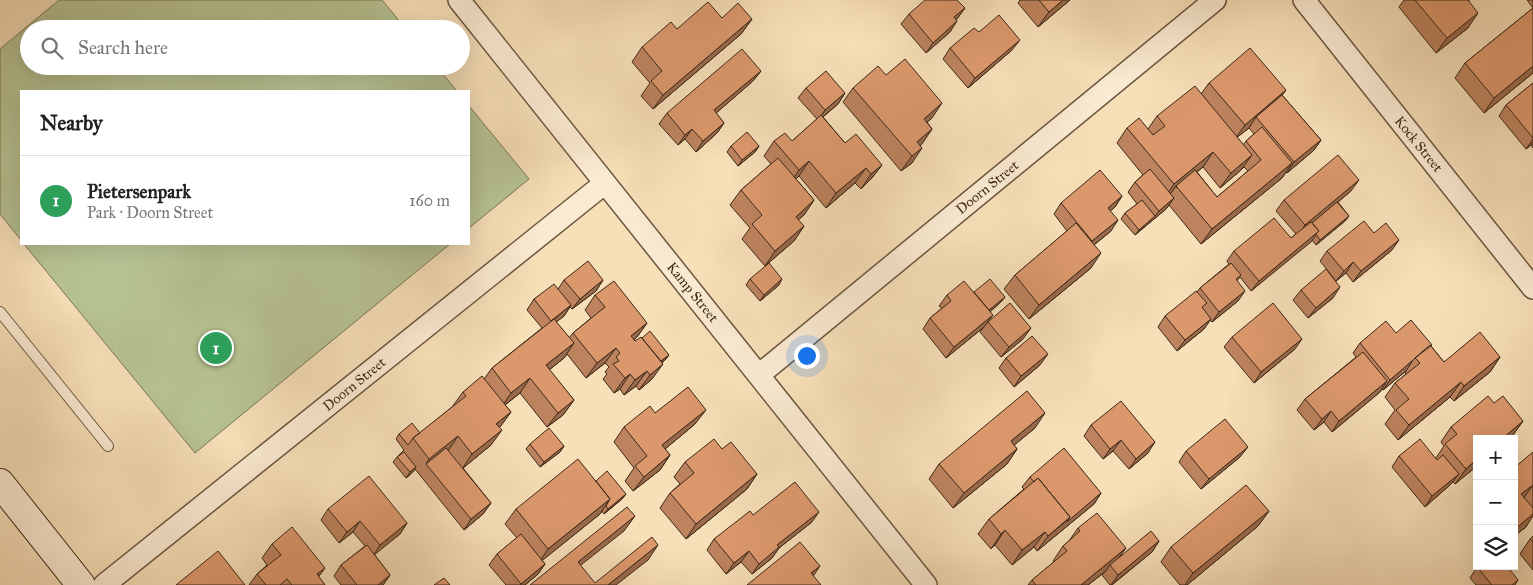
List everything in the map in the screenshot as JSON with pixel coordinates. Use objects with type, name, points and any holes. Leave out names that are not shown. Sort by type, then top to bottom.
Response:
[{"type":"street","name":"Kamp Street","points":[[459,0],[926,585]]},
{"type":"street","name":"Doorn Street","points":[[759,375],[1215,0]]},
{"type":"street","name":"Kock Street","points":[[1304,0],[1533,288]]},
{"type":"street","name":"Doorn Street","points":[[104,585],[605,183]]},
{"type":"street","points":[[0,483],[81,585]]},
{"type":"lane","points":[[0,312],[108,446]]},
{"type":"green space","points":[[59,0],[382,0],[399,20],[35,20]]},
{"type":"green space","points":[[20,32],[20,75],[444,75],[456,90],[20,90],[20,239],[0,214],[0,49]]},
{"type":"green space","points":[[470,107],[529,179],[470,227]]},
{"type":"green space","points":[[25,245],[449,245],[195,453]]},
{"type":"building","points":[[925,0],[957,0],[965,8],[954,17],[957,21],[933,43],[909,14]]},
{"type":"building","points":[[1039,0],[1063,0],[1049,12]]},
{"type":"building","points":[[1415,0],[1468,0],[1478,13],[1447,38]]},
{"type":"building","points":[[708,2],[722,18],[738,3],[752,19],[663,95],[651,81],[662,71],[642,47],[671,22],[677,29]]},
{"type":"building","points":[[1533,8],[1533,66],[1494,98],[1465,63]]},
{"type":"building","points":[[999,15],[1020,40],[975,78],[950,48],[974,28],[979,32]]},
{"type":"building","points":[[1250,48],[1286,90],[1245,125],[1209,83]]},
{"type":"building","points":[[742,49],[761,71],[714,110],[724,123],[703,141],[692,129],[685,135],[667,113]]},
{"type":"building","points":[[905,59],[942,103],[924,119],[932,129],[917,142],[922,148],[912,156],[853,88],[878,66],[886,75]]},
{"type":"building","points":[[826,71],[845,93],[825,110],[806,88]]},
{"type":"building","points":[[1533,83],[1533,138],[1506,105]]},
{"type":"building","points":[[1195,86],[1252,155],[1231,173],[1213,152],[1174,184],[1127,128],[1139,118],[1153,135],[1165,126],[1157,116]]},
{"type":"building","points":[[1282,95],[1321,140],[1294,162],[1256,117]]},
{"type":"building","points":[[821,115],[845,143],[856,134],[882,165],[871,174],[866,168],[836,193],[809,161],[799,170],[774,141],[785,133],[792,141]]},
{"type":"building","points":[[1262,127],[1292,163],[1212,229],[1176,186],[1195,170],[1217,197],[1261,160],[1246,141]]},
{"type":"building","points":[[747,132],[759,146],[742,160],[731,146]]},
{"type":"building","points":[[1338,155],[1359,180],[1305,225],[1284,200]]},
{"type":"building","points":[[778,158],[814,200],[796,217],[804,226],[775,251],[752,224],[762,215],[741,190]]},
{"type":"building","points":[[1150,169],[1174,198],[1159,211],[1135,182]]},
{"type":"building","points":[[1100,170],[1122,196],[1108,208],[1118,220],[1092,241],[1061,203]]},
{"type":"building","points":[[1142,200],[1155,216],[1139,230],[1125,213]]},
{"type":"building","points":[[1337,202],[1349,216],[1320,240],[1316,234],[1319,231],[1312,223]]},
{"type":"building","points":[[1274,218],[1291,238],[1311,222],[1319,231],[1259,281],[1234,251]]},
{"type":"building","points":[[1364,221],[1374,233],[1386,223],[1399,240],[1361,271],[1353,262],[1344,271],[1327,251]]},
{"type":"building","points":[[1076,223],[1101,253],[1039,305],[1015,275]]},
{"type":"building","points":[[588,261],[603,280],[580,299],[564,280]]},
{"type":"building","points":[[769,263],[782,279],[764,295],[750,279]]},
{"type":"building","points":[[1231,263],[1241,275],[1236,279],[1245,291],[1219,312],[1200,288]]},
{"type":"building","points":[[1326,269],[1340,287],[1316,308],[1301,290]]},
{"type":"building","points":[[990,279],[1005,297],[989,310],[974,292]]},
{"type":"building","points":[[614,281],[647,323],[631,336],[635,341],[641,337],[663,364],[650,375],[647,371],[635,380],[630,374],[625,378],[613,364],[619,361],[616,357],[620,353],[616,348],[597,363],[573,333],[605,307],[595,295]]},
{"type":"building","points":[[964,281],[993,315],[954,347],[930,318],[951,301],[947,295]]},
{"type":"building","points":[[554,284],[571,305],[551,321],[534,299]]},
{"type":"building","points":[[1196,291],[1207,303],[1202,307],[1211,319],[1185,340],[1165,316]]},
{"type":"building","points":[[1010,303],[1031,328],[1009,347],[988,322]]},
{"type":"building","points":[[1273,303],[1302,339],[1261,372],[1232,337]]},
{"type":"building","points":[[554,319],[574,343],[546,365],[574,400],[558,413],[530,378],[511,393],[492,368]]},
{"type":"building","points":[[1411,320],[1432,345],[1390,380],[1360,343],[1386,321],[1396,333]]},
{"type":"building","points":[[650,331],[669,355],[661,361],[642,338]]},
{"type":"building","points":[[1480,332],[1500,357],[1464,386],[1461,382],[1409,425],[1396,410],[1409,399],[1395,383],[1420,363],[1415,358],[1430,345],[1444,362]]},
{"type":"building","points":[[1032,336],[1048,354],[1021,376],[1006,358]]},
{"type":"building","points":[[1363,352],[1387,381],[1339,421],[1331,411],[1322,419],[1305,399]]},
{"type":"building","points":[[482,376],[511,412],[496,424],[502,430],[472,454],[458,436],[429,459],[413,438],[466,396],[463,392]]},
{"type":"building","points":[[688,387],[706,410],[662,445],[670,455],[644,477],[635,466],[647,456],[624,427],[650,406],[655,413]]},
{"type":"building","points":[[1027,391],[1045,413],[1011,441],[1017,449],[964,493],[939,464]]},
{"type":"building","points":[[1488,396],[1494,403],[1503,396],[1523,421],[1507,435],[1473,435],[1473,463],[1466,469],[1445,444],[1457,434],[1451,427]]},
{"type":"building","points":[[1121,401],[1155,442],[1136,459],[1121,440],[1110,449],[1091,425]]},
{"type":"building","points":[[1225,419],[1248,447],[1209,479],[1186,451]]},
{"type":"building","points":[[412,423],[420,433],[408,445],[399,434]]},
{"type":"building","points":[[549,428],[564,446],[544,462],[530,444]]},
{"type":"building","points":[[714,439],[722,449],[731,442],[757,474],[696,524],[670,493],[694,473],[685,462]]},
{"type":"building","points":[[1420,439],[1437,460],[1443,455],[1459,474],[1432,496],[1399,456]]},
{"type":"building","points":[[446,448],[491,503],[471,519],[426,464]]},
{"type":"building","points":[[1064,448],[1101,493],[1067,522],[1070,517],[1038,478],[1034,482],[1030,477]]},
{"type":"building","points":[[404,452],[416,467],[410,472],[397,457]]},
{"type":"building","points":[[1533,452],[1533,485],[1521,494],[1533,508],[1533,514],[1518,527],[1518,480],[1518,465]]},
{"type":"building","points":[[578,459],[610,499],[548,549],[516,509]]},
{"type":"building","points":[[607,471],[626,494],[608,509],[606,506],[610,499],[596,481]]},
{"type":"building","points":[[369,476],[407,523],[380,545],[360,521],[347,532],[328,509]]},
{"type":"building","points":[[1038,478],[1070,517],[1048,536],[1045,532],[1022,550],[1005,530],[1001,534],[989,519]]},
{"type":"building","points":[[795,482],[819,512],[777,545],[779,547],[759,564],[749,551],[734,563],[714,539],[750,511],[753,515]]},
{"type":"building","points":[[1246,485],[1269,511],[1193,573],[1171,547]]},
{"type":"building","points":[[627,507],[635,516],[578,562],[595,583],[652,537],[658,545],[608,585],[530,585]]},
{"type":"building","points":[[1097,513],[1126,548],[1081,585],[1036,585],[1032,580],[1067,551],[1063,546],[1080,531],[1078,528]]},
{"type":"building","points":[[292,527],[325,568],[317,574],[325,585],[292,585],[287,579],[280,585],[266,585],[257,574],[281,555],[272,544]]},
{"type":"building","points":[[1151,531],[1159,541],[1118,575],[1110,565]]},
{"type":"building","points":[[521,534],[545,564],[521,584],[497,554]]},
{"type":"building","points":[[800,542],[820,566],[811,573],[821,585],[747,585]]},
{"type":"building","points":[[367,545],[390,575],[378,585],[357,585],[341,565]]},
{"type":"building","points":[[218,551],[245,585],[176,585]]},
{"type":"building","points":[[1480,570],[1510,570],[1518,580],[1512,585],[1492,585]]},
{"type":"building","points":[[444,578],[450,585],[434,585]]},
{"type":"place","name":"Pietersenpark","points":[[216,348]]}]
